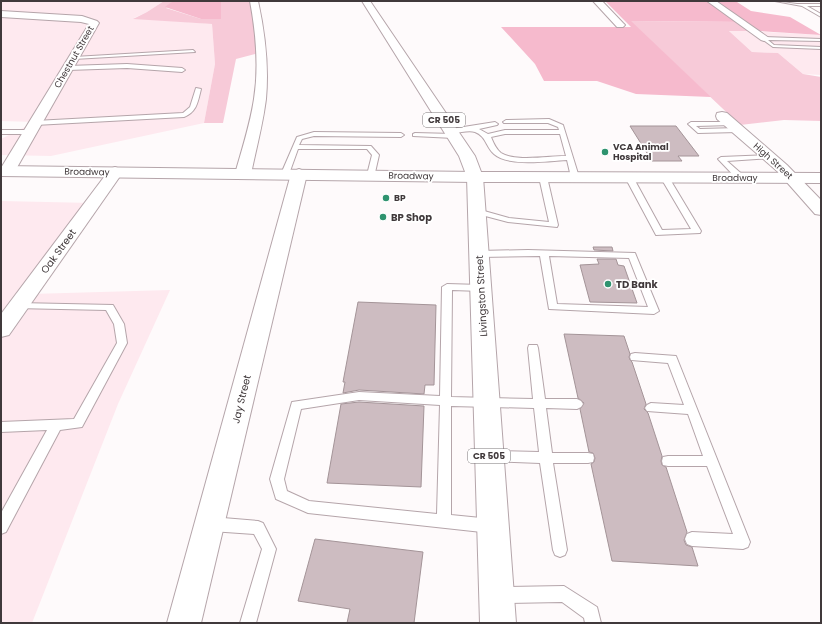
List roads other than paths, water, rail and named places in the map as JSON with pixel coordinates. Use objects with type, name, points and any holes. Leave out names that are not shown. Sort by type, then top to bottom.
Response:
[{"type":"main road","name":"Livingston Street","points":[[366,1],[468,156],[475,177],[498,623]]},
{"type":"main road","name":"Broadway","points":[[4,171],[475,177],[821,178]]},
{"type":"street","points":[[243,174],[261,87],[259,33],[254,1]]},
{"type":"street","points":[[596,1],[620,25]]},
{"type":"street","points":[[711,1],[764,38]]},
{"type":"street","name":"Chestnut Street","points":[[1,13],[82,19],[94,23],[33,128],[4,171]]},
{"type":"street","name":"High Street","points":[[730,123],[792,178],[821,210]]},
{"type":"street","name":"Oak Street","points":[[7,318],[115,172]]},
{"type":"street","name":"Jay Street","points":[[184,623],[292,174]]},
{"type":"lane","points":[[777,1],[802,5],[821,5]]},
{"type":"lane","points":[[802,5],[821,16]]},
{"type":"lane","points":[[764,38],[821,40]]},
{"type":"lane","points":[[764,38],[774,46],[821,48]]},
{"type":"lane","points":[[71,63],[193,51]]},
{"type":"lane","points":[[71,63],[182,70]]},
{"type":"lane","points":[[1,132],[184,116],[194,108],[198,89]]},
{"type":"lane","points":[[506,122],[549,121],[561,126],[575,177]]},
{"type":"lane","points":[[730,123],[698,131],[691,124],[730,123]]},
{"type":"lane","points":[[415,135],[453,133],[495,124]]},
{"type":"lane","points":[[480,127],[498,134]]},
{"type":"lane","points":[[467,129],[476,130],[487,136],[491,145],[499,154],[513,159],[570,158]]},
{"type":"lane","points":[[487,136],[498,134],[563,132]]},
{"type":"lane","points":[[292,174],[296,147],[299,138],[314,134],[401,135]]},
{"type":"lane","points":[[296,147],[370,147],[376,155],[371,176]]},
{"type":"lane","points":[[741,178],[721,159],[769,157]]},
{"type":"lane","points":[[477,211],[508,220],[554,225],[543,177]]},
{"type":"lane","points":[[629,177],[659,233],[698,231],[664,178]]},
{"type":"lane","points":[[479,254],[544,253],[596,256],[632,254],[654,310],[553,307],[544,253]]},
{"type":"lane","points":[[444,521],[447,401],[447,287],[481,288]]},
{"type":"lane","points":[[1,428],[78,424],[122,343],[119,324],[109,307],[7,318]]},
{"type":"lane","points":[[533,348],[546,458],[560,550]]},
{"type":"lane","points":[[635,357],[672,359],[743,542],[692,539]]},
{"type":"lane","points":[[493,526],[308,507],[281,495],[277,479],[296,405],[359,396],[487,403],[577,404]]},
{"type":"lane","points":[[651,408],[692,410]]},
{"type":"lane","points":[[1,528],[56,425]]},
{"type":"lane","points":[[489,456],[588,458]]},
{"type":"lane","points":[[668,460],[712,461]]},
{"type":"lane","points":[[209,524],[258,528],[269,549],[248,623]]},
{"type":"lane","points":[[496,595],[564,594],[591,613],[593,623]]},
{"type":"place","name":"VCA Animal Hospital","points":[[605,152]]},
{"type":"place","name":"BP","points":[[386,198]]},
{"type":"place","name":"BP Shop","points":[[383,217]]},
{"type":"place","name":"TD Bank","points":[[608,284]]}]
